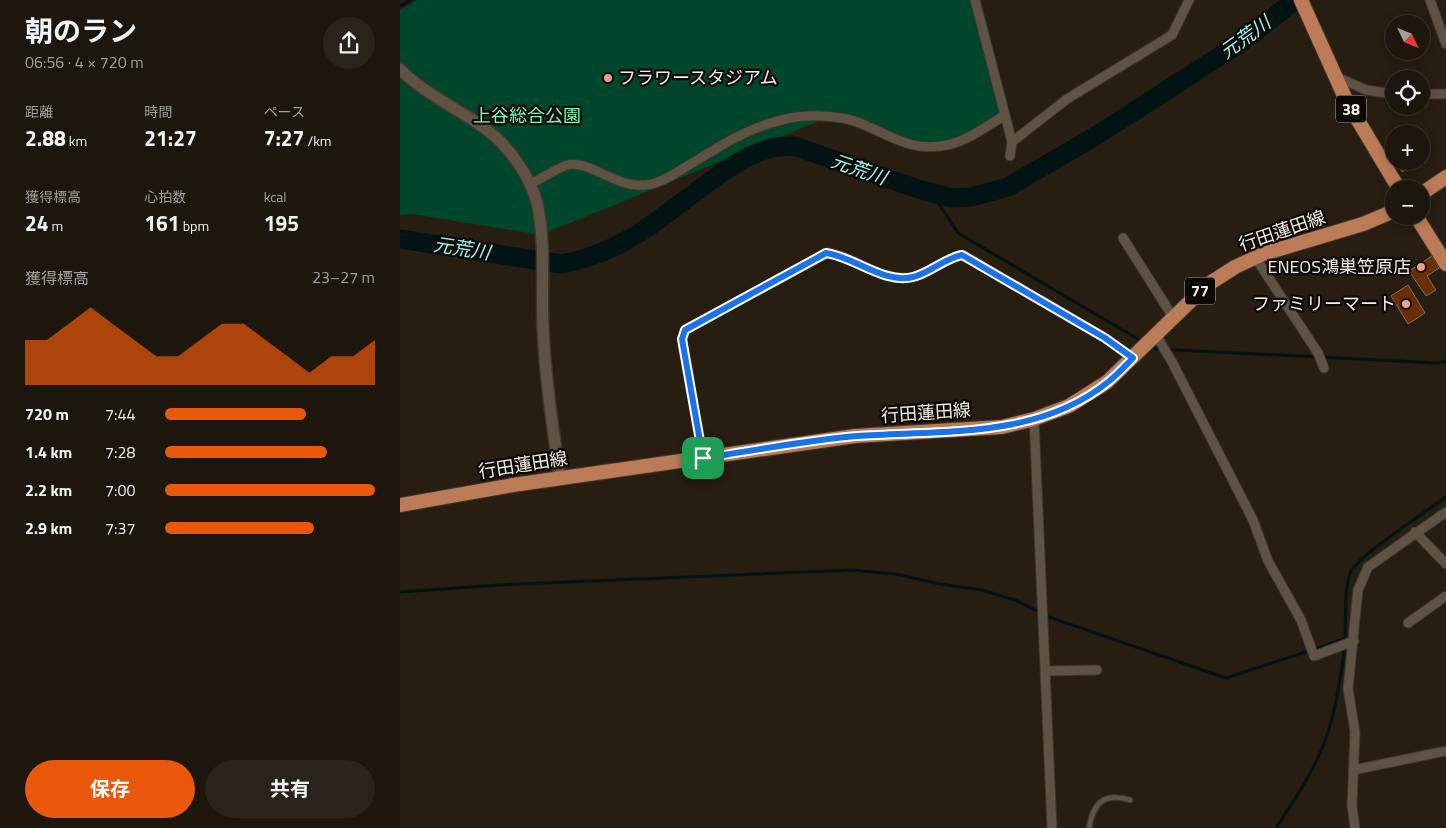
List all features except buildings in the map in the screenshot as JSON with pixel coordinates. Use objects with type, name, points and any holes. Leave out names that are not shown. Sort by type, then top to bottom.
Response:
[{"type":"main road","name":"38","points":[[1301,0],[1334,76],[1364,133],[1393,180]]},
{"type":"main road","points":[[1430,188],[1446,177]]},
{"type":"main road","name":"行田蓮田線","points":[[400,505],[560,478],[855,436],[1002,427],[1034,419],[1069,406],[1100,387],[1133,358],[1207,285],[1255,257],[1363,224],[1385,215]]},
{"type":"main road","points":[[1422,225],[1446,264]]},
{"type":"street","points":[[975,0],[1012,142],[1010,156]]},
{"type":"street","points":[[1012,142],[1067,99],[1172,35],[1190,0]]},
{"type":"street","points":[[1434,1],[1446,44]]},
{"type":"street","points":[[400,69],[412,81],[481,126],[501,143],[530,184],[537,203],[541,238],[546,377],[560,478]]},
{"type":"street","points":[[1334,76],[1366,90],[1385,93]]},
{"type":"street","points":[[1430,94],[1446,94]]},
{"type":"street","points":[[530,184],[568,165],[583,166],[631,186],[648,185],[670,176],[750,130],[787,118],[829,117],[856,122],[902,143],[922,146],[948,145],[977,132],[1004,116]]},
{"type":"street","points":[[1123,238],[1173,317]]},
{"type":"street","points":[[703,458],[682,339],[685,330],[826,253],[838,255],[866,268],[895,277],[912,277],[954,256],[962,255],[1105,338],[1133,358]]},
{"type":"street","points":[[1255,257],[1318,353],[1324,368]]},
{"type":"street","points":[[1156,336],[1172,362],[1253,520],[1268,561],[1301,620],[1314,656],[1354,641]]},
{"type":"street","points":[[1034,419],[1052,828]]},
{"type":"street","points":[[1355,828],[1352,806],[1355,732],[1348,689],[1358,590],[1368,567],[1415,532],[1446,512]]},
{"type":"street","points":[[1415,532],[1446,564]]},
{"type":"street","points":[[1408,623],[1446,596]]},
{"type":"street","points":[[1045,671],[1097,670]]},
{"type":"street","points":[[1353,770],[1446,751]]},
{"type":"lane","points":[[1089,828],[1091,814],[1096,806],[1109,797],[1118,796],[1130,800]]},
{"type":"green space","name":"上谷総合公園","points":[[417,0],[975,0],[1004,116],[948,145],[922,146],[829,117],[541,235],[413,214],[400,215],[400,10]]},
{"type":"waterway","points":[[400,6],[411,0]]},
{"type":"waterway","name":"元荒川","points":[[400,239],[561,264],[571,262],[602,252],[630,238],[738,163],[755,154],[780,147],[794,146],[918,189],[952,198],[971,197],[1008,187],[1094,137],[1245,40],[1295,0]]},
{"type":"waterway","points":[[932,193],[958,233],[1143,342]]},
{"type":"waterway","points":[[1150,346],[1158,349],[1437,363],[1446,361]]},
{"type":"waterway","points":[[1345,640],[1346,595],[1351,571],[1367,554],[1446,497]]},
{"type":"waterway","points":[[400,592],[499,585],[851,570],[896,574],[940,584],[982,590],[1015,600],[1049,617],[1226,678],[1345,639]]},
{"type":"waterway","points":[[1276,828],[1297,797],[1325,741],[1335,706],[1345,647]]},
{"type":"place","name":"フラワースタジアム","points":[[608,78]]},
{"type":"place","name":"ENEOS鴻巣笠原店","points":[[1421,267]]},
{"type":"place","name":"ファミリーマート","points":[[1406,304]]},
{"type":"route","points":[[826,253],[838,255],[866,268],[895,277],[912,277],[954,256],[962,255],[1120,347],[1133,358],[1107,382],[1069,406],[1034,419],[1002,427],[855,436],[703,458],[682,339],[685,330],[826,253]]}]
